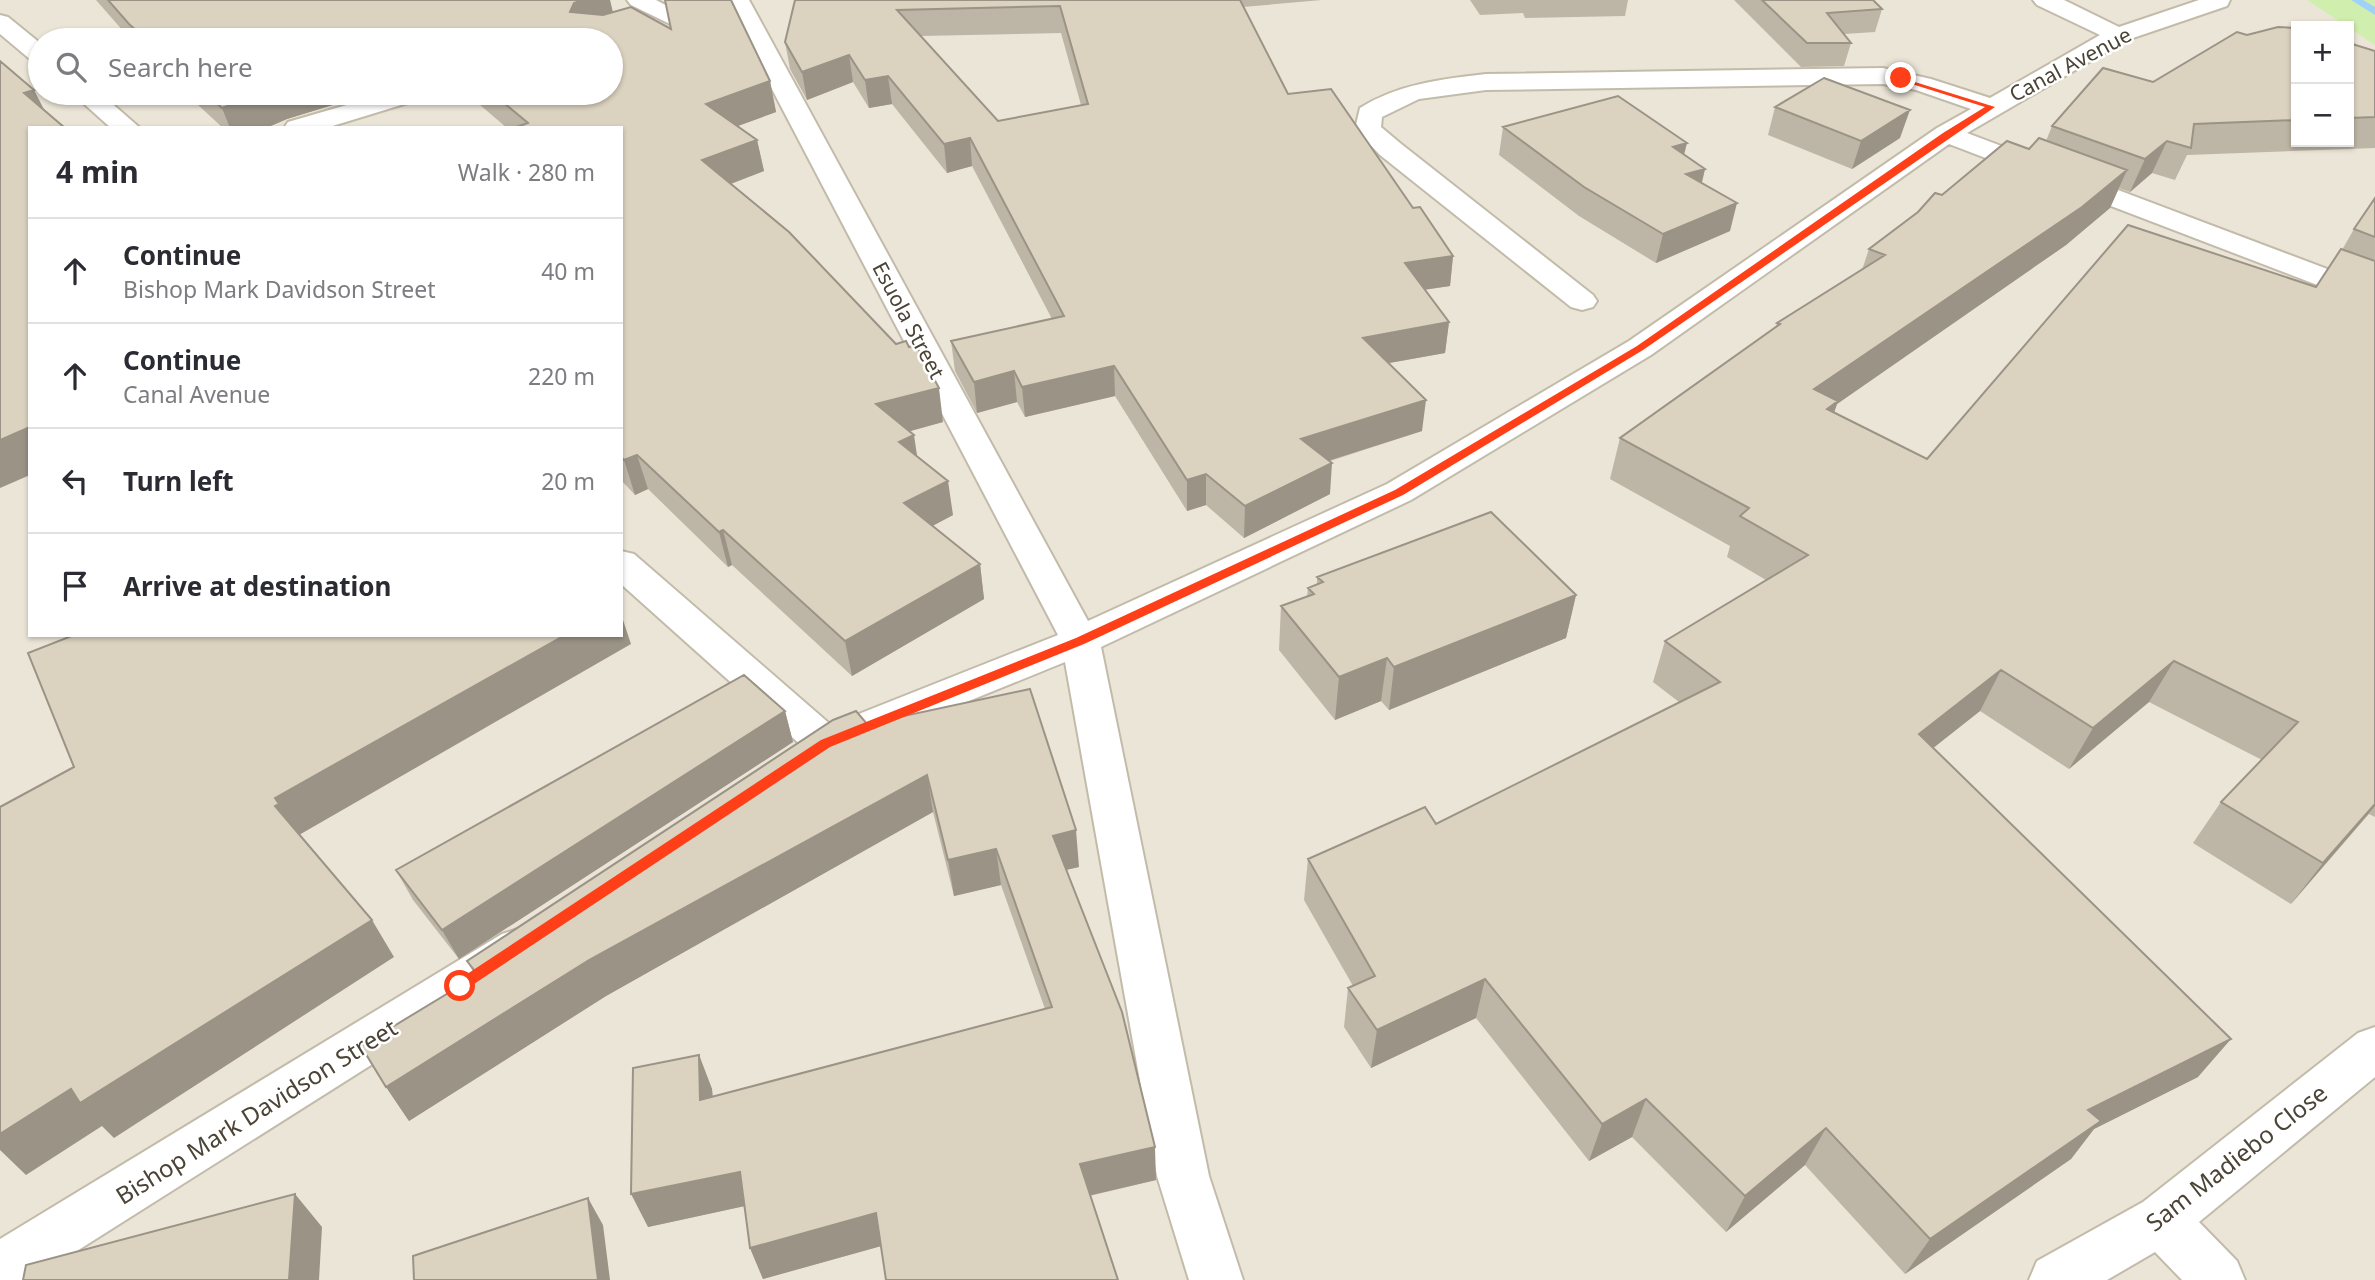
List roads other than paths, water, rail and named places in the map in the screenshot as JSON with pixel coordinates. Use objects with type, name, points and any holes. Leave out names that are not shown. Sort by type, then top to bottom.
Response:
[{"type":"street","points":[[639,0],[670,17]]},
{"type":"street","points":[[644,25],[729,0]]},
{"type":"street","name":"Esuola Street","points":[[737,0],[1080,641],[1183,1176],[1216,1280]]},
{"type":"street","points":[[2045,0],[2118,35]]},
{"type":"street","name":"Canal Avenue","points":[[623,565],[808,755],[1080,641],[1399,492],[1640,348],[1946,134],[1991,107],[2118,35],[2219,1]]},
{"type":"street","points":[[0,22],[28,45]]},
{"type":"street","points":[[1582,301],[1368,130],[1369,114],[1387,101],[1427,89],[1486,82],[1883,76],[1922,84],[1991,107]]},
{"type":"street","points":[[99,105],[125,126]]},
{"type":"street","points":[[304,126],[375,105]]},
{"type":"street","points":[[1946,134],[2375,298]]},
{"type":"street","name":"Bishop Mark Davidson Street","points":[[0,1269],[460,986],[551,926]]},
{"type":"street","name":"Sam Madiebo Close","points":[[2056,1280],[2161,1220],[2375,1048]]},
{"type":"street","points":[[2161,1220],[2218,1280]]},
{"type":"waterway","points":[[2356,0],[2375,12]]}]
